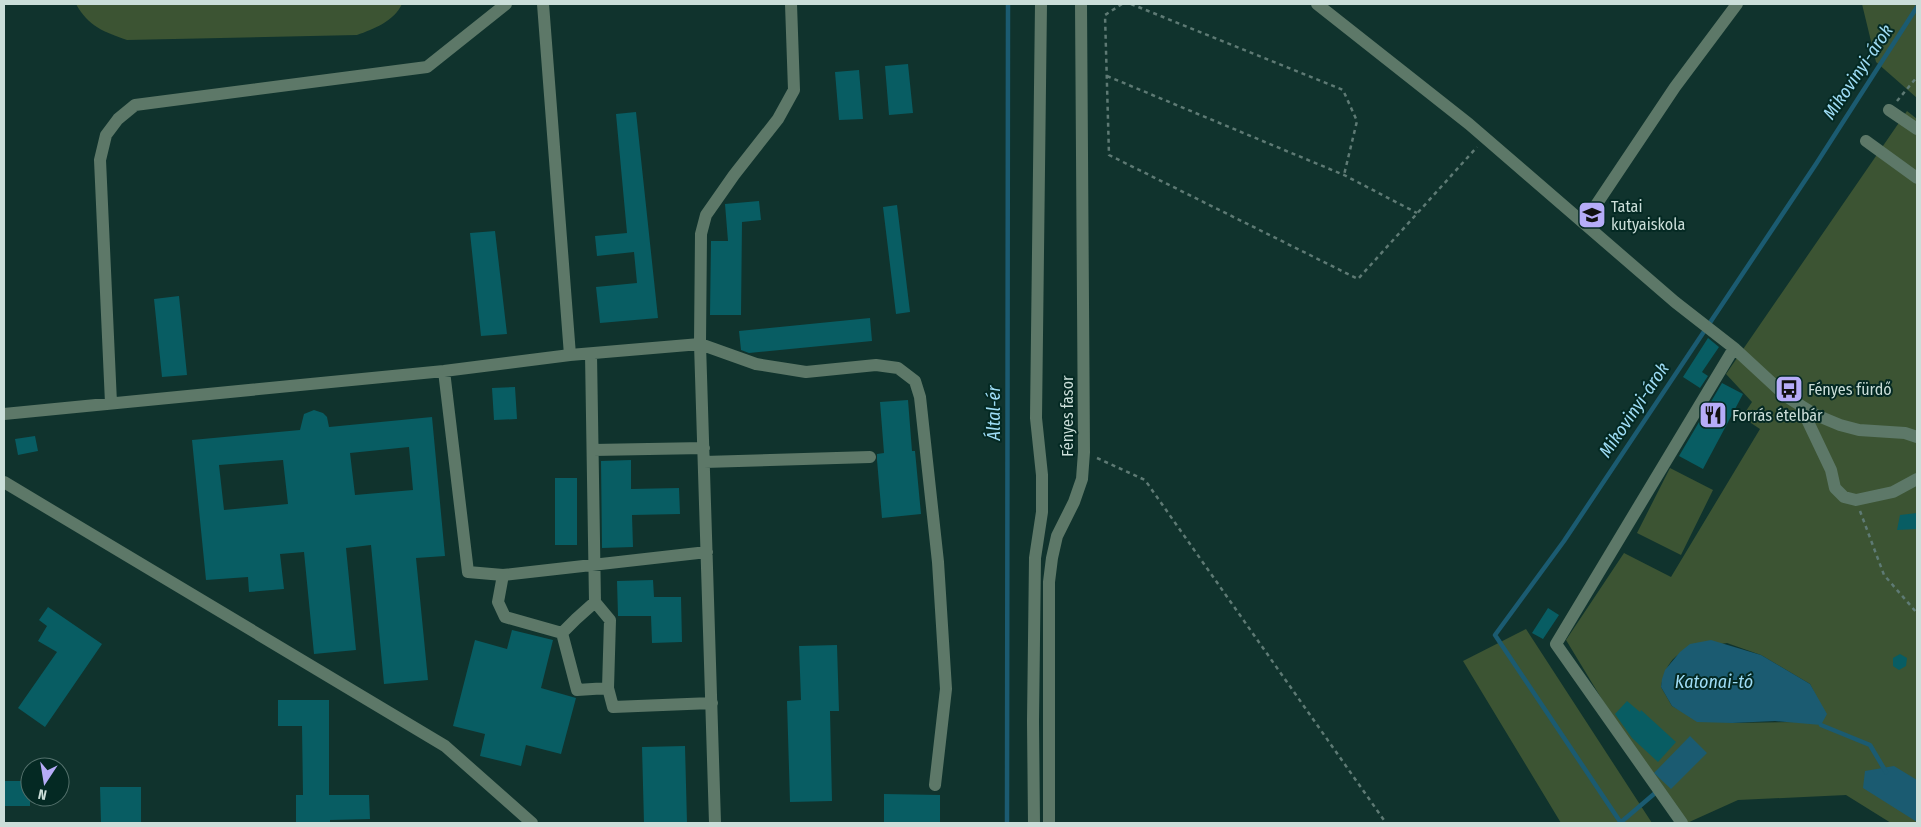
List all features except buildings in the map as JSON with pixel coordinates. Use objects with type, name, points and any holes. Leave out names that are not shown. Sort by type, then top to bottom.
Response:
[{"type":"street","points":[[111,403],[100,160],[106,135],[118,119],[135,106],[427,67],[506,4]]},
{"type":"street","points":[[543,4],[570,355]]},
{"type":"street","points":[[715,823],[700,344],[701,234],[706,214],[778,119],[794,90],[791,4]]},
{"type":"street","points":[[1034,823],[1032,720],[1035,558],[1042,512],[1042,475],[1036,418],[1041,4]]},
{"type":"street","name":"Fényes fasor","points":[[1049,823],[1049,582],[1057,536],[1074,502],[1082,479],[1084,452],[1081,4]]},
{"type":"street","points":[[1317,4],[1484,138],[1734,348],[1787,397],[1816,415],[1840,425],[1859,430],[1905,433],[1917,437]]},
{"type":"street","points":[[1584,223],[1675,87],[1737,4]]},
{"type":"street","points":[[1889,110],[1917,129]]},
{"type":"street","points":[[1866,141],[1917,178]]},
{"type":"street","points":[[4,414],[444,371],[570,355],[700,344],[756,364],[806,372],[876,365],[898,368],[915,380],[920,397],[938,562],[946,689],[935,785]]},
{"type":"street","points":[[1682,823],[1556,644],[1734,348]]},
{"type":"street","points":[[591,354],[595,602],[610,620],[608,688],[613,706],[712,702]]},
{"type":"street","points":[[444,371],[468,572],[503,575],[707,552]]},
{"type":"street","points":[[1801,406],[1831,470],[1834,488],[1844,498],[1856,500],[1893,492],[1917,479]]},
{"type":"street","points":[[592,450],[704,448]]},
{"type":"street","points":[[704,462],[870,457]]},
{"type":"street","points":[[4,482],[445,746],[532,823]]},
{"type":"street","points":[[503,575],[498,602],[505,616],[562,633]]},
{"type":"street","points":[[562,633],[595,602]]},
{"type":"street","points":[[562,633],[577,690],[608,688]]},
{"type":"path","points":[[1122,4],[1106,15],[1109,155],[1358,279],[1484,138]]},
{"type":"path","points":[[1131,4],[1343,90],[1358,121],[1344,175]]},
{"type":"path","points":[[1107,76],[1344,175],[1418,213]]},
{"type":"path","points":[[1889,110],[1917,77]]},
{"type":"path","points":[[1084,452],[1145,480],[1386,823]]},
{"type":"path","points":[[1856,500],[1884,575],[1917,613]]},
{"type":"green space","points":[[76,4],[402,4],[389,20],[357,35],[127,40],[91,23]]},
{"type":"green space","points":[[1862,4],[1917,4],[1917,98],[1876,62]]},
{"type":"green space","points":[[1907,111],[1917,119],[1917,823],[1891,823],[1846,795],[1738,800],[1687,823],[1677,823],[1566,640],[1624,553],[1671,577],[1760,429],[1742,417],[1752,402],[1726,374]],"holes":[[[1727,643],[1761,655],[1810,684],[1821,706],[1796,722],[1732,723],[1683,712],[1672,706],[1661,687],[1670,663],[1676,656],[1692,649]]]},
{"type":"green space","points":[[1670,468],[1713,490],[1681,555],[1637,533]]},
{"type":"green space","points":[[1526,629],[1652,823],[1561,823],[1463,661]]},
{"type":"water","name":"Katonai-tó","points":[[1711,640],[1761,655],[1810,684],[1827,714],[1821,725],[1775,721],[1697,722],[1672,706],[1661,687],[1665,670],[1680,652],[1690,644]]},
{"type":"water","points":[[1690,736],[1707,753],[1671,789],[1654,773]]},
{"type":"water","points":[[1894,766],[1917,780],[1917,822],[1863,788],[1865,771]]},
{"type":"waterway","name":"Által-ér","points":[[1007,823],[1008,4]]},
{"type":"waterway","name":"Mikovinyi-árok","points":[[1621,823],[1495,635],[1564,541],[1816,164],[1917,7]]},
{"type":"waterway","points":[[1821,725],[1870,745],[1886,772]]},
{"type":"waterway","points":[[1620,823],[1654,794]]},
{"type":"place","name":"Tatai kutyaiskola","points":[[1592,215]]},
{"type":"place","name":"Fényes fürdő","points":[[1789,389]]},
{"type":"place","name":"Forrás ételbár","points":[[1713,415]]}]
